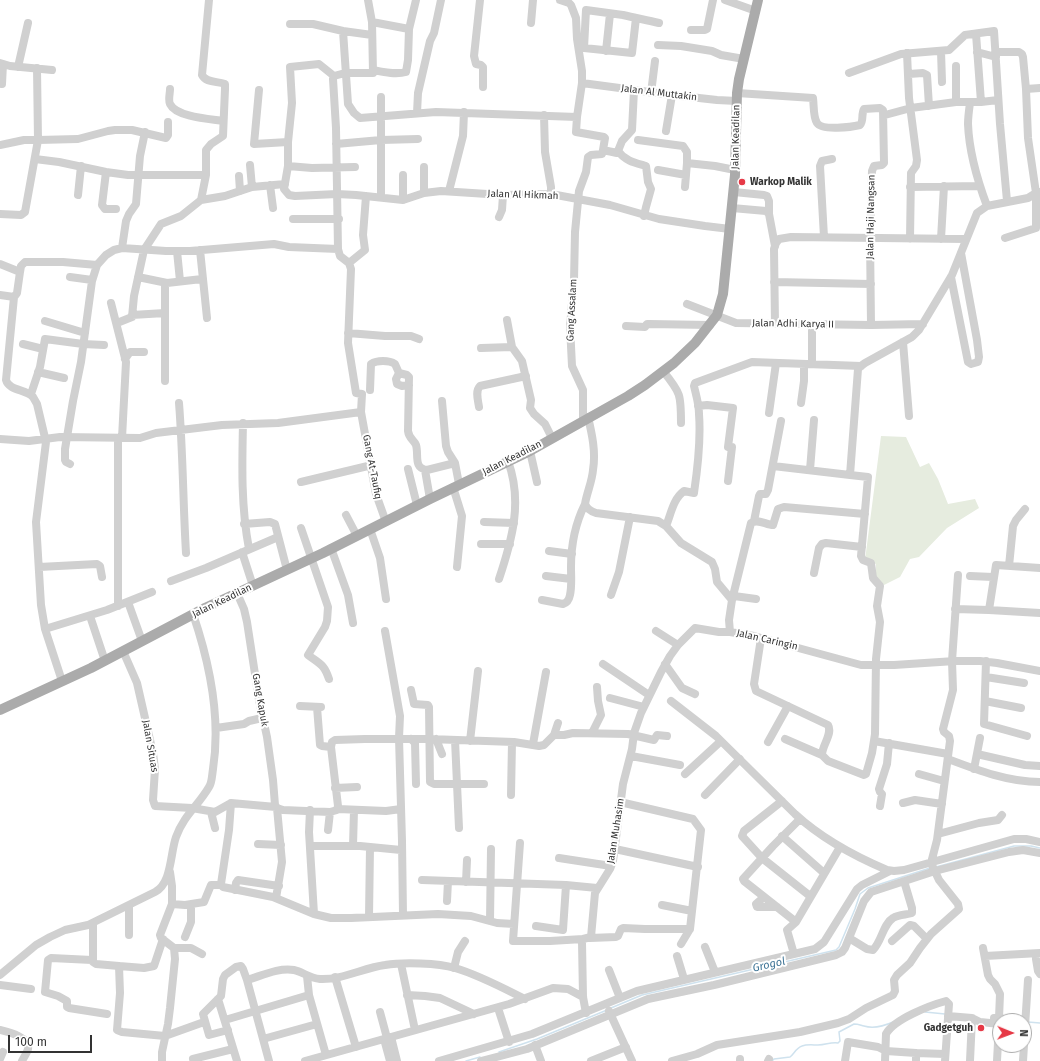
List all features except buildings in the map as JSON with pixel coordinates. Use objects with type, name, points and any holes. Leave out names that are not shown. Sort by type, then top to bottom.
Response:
[{"type":"main road","name":"Jalan Keadilan","points":[[0,710],[105,661],[127,657],[142,641],[193,614],[240,598],[253,586],[331,548],[371,531],[456,486],[509,464],[586,418],[628,396],[663,371],[686,352],[717,315],[724,287],[734,192],[737,97],[758,0]]},
{"type":"street","points":[[201,200],[206,175],[206,150],[210,144],[223,136],[225,84],[207,80],[202,75],[209,0]]},
{"type":"street","points":[[368,0],[372,22],[373,70]]},
{"type":"street","points":[[334,76],[346,73],[372,73],[373,70],[383,72],[406,72],[410,29],[416,0]]},
{"type":"street","points":[[417,112],[418,94],[430,40],[434,33],[440,0]]},
{"type":"street","points":[[480,0],[474,56],[476,64],[483,66],[483,87]]},
{"type":"street","points":[[531,23],[533,0]]},
{"type":"street","points":[[563,0],[573,7],[581,48],[582,83],[576,132],[604,137],[602,150],[617,153],[618,151]]},
{"type":"street","points":[[691,30],[707,29],[713,0]]},
{"type":"street","points":[[725,0],[756,10]]},
{"type":"street","points":[[581,48],[586,10],[659,23]]},
{"type":"street","points":[[606,51],[610,14]]},
{"type":"street","points":[[581,48],[632,53],[636,18]]},
{"type":"street","points":[[372,22],[410,29]]},
{"type":"street","points":[[18,67],[28,23]]},
{"type":"street","points":[[290,24],[313,24],[343,32],[372,35]]},
{"type":"street","points":[[849,73],[884,59],[908,52],[941,51],[952,48],[965,35],[994,31],[998,100],[1007,201]]},
{"type":"street","points":[[343,32],[348,104],[354,113],[360,118],[381,117],[417,112],[464,112],[578,117]]},
{"type":"street","points":[[976,34],[981,102]]},
{"type":"street","points":[[658,45],[681,46],[712,51],[721,55],[744,59]]},
{"type":"street","points":[[941,51],[942,82]]},
{"type":"street","points":[[908,52],[910,98],[916,160],[916,166],[911,173],[910,239]]},
{"type":"street","points":[[977,52],[996,55],[1019,52],[1022,54],[1026,89],[1028,138],[1038,192],[1038,228],[1005,238]]},
{"type":"street","points":[[651,93],[655,61]]},
{"type":"street","points":[[2,84],[1,64],[52,70]]},
{"type":"street","points":[[117,323],[130,319],[132,315],[134,296],[144,250],[161,224],[181,216],[201,200],[225,196],[252,187],[285,184],[288,166],[288,142],[292,103],[290,67],[319,64],[334,76]]},
{"type":"street","points":[[956,66],[956,102]]},
{"type":"street","points":[[0,214],[21,215],[25,212],[38,140],[37,68]]},
{"type":"street","points":[[909,74],[927,75],[929,106]]},
{"type":"street","points":[[334,76],[336,167],[339,218],[338,249],[340,256],[351,266],[352,273],[348,333],[385,336],[411,336],[419,339]]},
{"type":"street","name":"Jalan Al Muttakin","points":[[582,83],[651,93],[717,100],[737,97]]},
{"type":"street","points":[[1026,89],[1040,88]]},
{"type":"street","points":[[170,89],[169,100],[173,109],[196,117],[223,121]]},
{"type":"street","points":[[259,90],[254,144],[288,142]]},
{"type":"street","points":[[618,151],[622,141],[632,130],[634,90]]},
{"type":"street","points":[[666,131],[672,95]]},
{"type":"street","points":[[381,97],[381,197]]},
{"type":"street","points":[[737,97],[813,98],[818,125],[827,128],[860,125],[862,121],[862,113],[864,109],[868,108],[880,108],[884,110],[884,115],[911,108],[956,102],[970,103],[998,100]]},
{"type":"street","points":[[970,103],[968,125],[980,186],[987,206]]},
{"type":"street","points":[[449,191],[463,136],[464,112]]},
{"type":"street","points":[[544,115],[545,152],[551,194]]},
{"type":"street","name":"Jalan Haji Nangsan","points":[[871,325],[870,238],[872,171],[874,166],[882,165],[884,163],[884,115]]},
{"type":"street","points":[[0,145],[24,140],[78,139],[116,130],[145,132],[166,138],[168,135],[168,122]]},
{"type":"street","points":[[122,248],[126,221],[136,204],[140,156],[145,132]]},
{"type":"street","points":[[336,144],[381,140],[418,139]]},
{"type":"street","points":[[638,140],[683,146],[687,152],[685,187]]},
{"type":"street","name":"Gang Assalam","points":[[586,418],[582,390],[573,370],[570,348],[570,326],[574,281],[574,247],[580,191],[586,172],[588,157],[591,155],[602,154],[602,150]]},
{"type":"street","points":[[618,151],[621,156],[628,160],[646,166],[648,182],[651,189],[644,216]]},
{"type":"street","points":[[35,158],[106,172],[138,176],[206,175]]},
{"type":"street","points":[[824,237],[820,166],[822,161],[832,159]]},
{"type":"street","points":[[686,163],[735,167]]},
{"type":"street","points":[[250,164],[252,187]]},
{"type":"street","points":[[78,194],[81,166]]},
{"type":"street","points":[[288,166],[312,168],[355,166]]},
{"type":"street","points":[[424,167],[424,193]]},
{"type":"street","points":[[658,170],[686,175]]},
{"type":"street","points":[[106,172],[102,205],[105,209],[116,209]]},
{"type":"street","points":[[403,175],[403,200]]},
{"type":"street","points":[[239,176],[240,191]]},
{"type":"street","name":"Jalan Al Hikmah","points":[[285,184],[284,189],[289,195],[302,196],[337,194],[403,200],[424,193],[449,191],[503,195],[551,194],[610,205],[644,216],[730,229]]},
{"type":"street","points":[[270,185],[273,208]]},
{"type":"street","points":[[941,239],[944,186]]},
{"type":"street","points":[[910,187],[980,186]]},
{"type":"street","points":[[734,192],[764,195],[767,196],[769,201],[769,214],[775,246],[775,324]]},
{"type":"street","points":[[666,526],[676,499],[680,494],[684,491],[694,493],[699,451],[698,406],[694,386],[695,383],[748,363],[861,366],[914,336],[923,324],[951,277],[974,217],[982,208],[1007,201],[1028,198],[1038,192]]},
{"type":"street","points":[[499,217],[502,210],[503,195]]},
{"type":"street","points":[[349,263],[364,250],[363,235],[366,196]]},
{"type":"street","points":[[732,208],[764,210],[769,214]]},
{"type":"street","points":[[293,219],[339,218]]},
{"type":"street","points":[[775,246],[777,241],[786,237],[910,239],[966,238]]},
{"type":"street","points":[[70,464],[66,462],[64,455],[81,362],[92,280],[97,265],[106,255],[114,250],[122,248],[177,251],[274,244],[289,247],[338,249]]},
{"type":"street","points":[[200,250],[207,318]]},
{"type":"street","points":[[177,251],[180,281]]},
{"type":"street","points":[[951,277],[968,362],[971,364],[978,362],[979,359],[977,340],[961,253]]},
{"type":"street","points":[[62,681],[45,629],[41,605],[36,522],[45,438],[36,404],[31,394],[7,384],[4,365],[14,297],[17,293],[21,266],[25,262],[63,262],[97,265]]},
{"type":"street","points":[[0,264],[20,272]]},
{"type":"street","points":[[138,276],[165,283],[202,279]]},
{"type":"street","points":[[70,278],[92,280]]},
{"type":"street","points":[[774,282],[871,284]]},
{"type":"street","points":[[165,283],[165,381]]},
{"type":"street","points":[[0,295],[14,297]]},
{"type":"street","points":[[111,303],[117,323],[126,368],[120,438],[118,606]]},
{"type":"street","name":"Jalan Adhi Karya II","points":[[687,304],[733,322],[775,324],[923,324]]},
{"type":"street","points":[[132,315],[165,313]]},
{"type":"street","points":[[507,320],[512,347],[522,361],[526,376],[531,400],[530,408],[532,412],[545,424],[552,438]]},
{"type":"street","points":[[45,321],[85,333]]},
{"type":"street","points":[[626,326],[644,327],[647,324],[710,325]]},
{"type":"street","points":[[801,403],[808,364],[812,324]]},
{"type":"street","points":[[903,324],[914,336]]},
{"type":"street","name":"Gang At-Taufiq","points":[[348,333],[348,351],[356,393],[362,394],[361,412],[378,502],[386,522]]},
{"type":"street","points":[[31,394],[38,372],[45,339],[104,345]]},
{"type":"street","points":[[903,342],[909,416]]},
{"type":"street","points":[[23,344],[43,349]]},
{"type":"street","points":[[481,348],[512,347]]},
{"type":"street","points":[[125,358],[130,352],[144,352]]},
{"type":"street","points":[[370,390],[370,366],[372,363],[392,362],[395,364],[400,373],[396,379],[397,384],[402,386],[409,385],[409,437],[416,445],[417,463],[426,470],[431,498]]},
{"type":"street","points":[[769,412],[776,363]]},
{"type":"street","points":[[850,475],[857,375],[861,366]]},
{"type":"street","points":[[663,371],[675,385],[681,397],[681,423]]},
{"type":"street","points":[[38,372],[64,378]]},
{"type":"street","points":[[479,407],[477,388],[480,386],[526,376]]},
{"type":"street","points":[[442,401],[446,446],[455,463],[456,486],[462,516],[456,568]]},
{"type":"street","points":[[179,403],[182,502],[186,553]]},
{"type":"street","points":[[698,406],[707,405],[733,408],[728,447],[732,447],[728,481]]},
{"type":"street","points":[[0,439],[29,440],[67,437],[140,438],[156,433],[181,430],[243,423],[284,422],[361,412]]},
{"type":"street","points":[[542,600],[557,604],[566,603],[570,596],[575,530],[585,504],[593,471],[593,442],[586,418]]},
{"type":"street","points":[[810,470],[814,420]]},
{"type":"street","points":[[781,421],[773,466],[868,477],[861,558],[870,563],[872,578],[880,586],[877,606],[880,622],[876,665],[876,714],[874,741],[865,775],[828,761],[822,756],[785,739]]},
{"type":"street","points":[[243,423],[242,478],[245,551],[253,586]]},
{"type":"street","points":[[530,451],[537,482]]},
{"type":"street","points":[[426,470],[455,463]]},
{"type":"street","points":[[499,579],[510,544],[516,504],[509,464]]},
{"type":"street","points":[[301,482],[372,465]]},
{"type":"street","name":"Jalan Caringin","points":[[773,466],[767,494],[760,494],[757,499],[754,521],[751,523],[733,598],[729,620],[730,632],[818,652],[855,664],[876,665],[952,661],[986,661],[1040,671]]},
{"type":"street","points":[[408,469],[417,506]]},
{"type":"street","points":[[585,504],[588,510],[596,513],[654,520],[666,526],[681,543],[712,562],[715,569],[717,582],[733,598],[756,599]]},
{"type":"street","points":[[754,521],[773,525],[778,509],[784,507],[865,514]]},
{"type":"street","points":[[1009,566],[1013,526],[1016,520],[1026,509]]},
{"type":"street","points":[[346,515],[357,536]]},
{"type":"street","points":[[611,595],[618,572],[630,517]]},
{"type":"street","points":[[244,524],[272,522],[274,524],[287,570]]},
{"type":"street","points":[[484,522],[514,523]]},
{"type":"street","points":[[300,528],[312,558],[328,607],[325,627],[308,655],[323,666],[330,679]]},
{"type":"street","points":[[371,531],[380,558],[386,599]]},
{"type":"street","points":[[171,581],[206,568],[278,537]]},
{"type":"street","points":[[814,573],[819,548],[822,544],[826,543],[862,547]]},
{"type":"street","points":[[481,544],[510,544]]},
{"type":"street","points":[[331,548],[348,595],[352,623]]},
{"type":"street","points":[[549,552],[572,554]]},
{"type":"street","points":[[39,567],[97,564],[100,566],[102,577]]},
{"type":"street","points":[[989,610],[996,565],[1040,568]]},
{"type":"street","points":[[672,1061],[697,1054],[717,1046],[800,1032],[829,1026],[849,1019],[866,1008],[893,995],[895,978],[910,963],[927,939],[959,909],[958,904],[942,884],[933,867],[950,738],[950,736],[943,729],[953,690],[952,661],[958,575]]},
{"type":"street","points":[[546,576],[571,579]]},
{"type":"street","points":[[970,576],[993,577]]},
{"type":"street","points":[[45,629],[90,616],[152,592]]},
{"type":"street","name":"Gang Kapuk","points":[[240,598],[247,622],[262,718],[267,737],[277,807],[282,862],[276,898]]},
{"type":"street","points":[[128,602],[142,641]]},
{"type":"street","points":[[955,609],[1040,613]]},
{"type":"street","points":[[0,975],[44,940],[64,930],[84,927],[129,906],[162,888],[166,880],[172,848],[178,832],[192,808],[210,786],[216,753],[216,728],[211,684],[198,628],[193,614]]},
{"type":"street","points":[[90,616],[105,661]]},
{"type":"street","name":"Jalan Muhasim","points":[[586,1013],[583,997],[587,939],[594,898],[597,888],[612,866],[620,802],[625,777],[634,735],[644,707],[665,664],[678,645],[693,629],[697,627],[719,632],[730,632]]},
{"type":"street","points":[[385,631],[399,711],[403,915]]},
{"type":"street","points":[[656,631],[678,645]]},
{"type":"street","points":[[761,638],[754,688],[759,693],[829,726],[830,732],[822,751],[822,756]]},
{"type":"street","name":"Jalan Situas","points":[[127,657],[139,692],[155,763],[154,805],[157,807],[192,808]]},
{"type":"street","points":[[986,661],[984,724],[1027,736]]},
{"type":"street","points":[[602,664],[649,695]]},
{"type":"street","points":[[665,664],[682,688],[695,694]]},
{"type":"street","points":[[470,741],[478,671]]},
{"type":"street","points":[[533,744],[546,672]]},
{"type":"street","points":[[986,677],[1024,683]]},
{"type":"street","points":[[592,732],[601,715],[597,687]]},
{"type":"street","points":[[411,690],[414,704],[428,705],[429,707],[432,739],[430,782],[434,784],[484,784]]},
{"type":"street","points":[[610,698],[644,707]]},
{"type":"street","points":[[671,701],[721,741],[800,819],[815,831],[840,847],[874,865],[890,871]]},
{"type":"street","points":[[985,702],[1021,708]]},
{"type":"street","points":[[300,706],[320,707],[320,745],[331,747]]},
{"type":"street","points":[[768,742],[788,706]]},
{"type":"street","points":[[216,728],[244,724],[249,721],[262,718]]},
{"type":"street","points":[[328,830],[334,811],[335,788],[331,747],[332,742],[338,740],[399,738],[512,742],[544,745],[554,734],[558,724]]},
{"type":"street","points":[[554,734],[564,735],[579,732],[592,732],[634,735],[654,740],[657,735],[667,736]]},
{"type":"street","points":[[974,769],[980,738]]},
{"type":"street","points":[[411,739],[415,743],[416,784]]},
{"type":"street","points":[[432,739],[442,754]]},
{"type":"street","points":[[455,740],[459,828]]},
{"type":"street","points":[[685,774],[721,741]]},
{"type":"street","points":[[874,741],[948,756],[974,769],[1007,778],[1040,782]]},
{"type":"street","points":[[511,795],[512,742]]},
{"type":"street","points":[[880,806],[882,794],[879,789],[887,764],[888,743]]},
{"type":"street","points":[[977,754],[1025,766],[1040,766]]},
{"type":"street","points":[[630,756],[680,765]]},
{"type":"street","points":[[705,795],[740,759]]},
{"type":"street","points":[[919,774],[944,781]]},
{"type":"street","points":[[335,788],[357,787]]},
{"type":"street","points":[[903,803],[915,800],[942,804]]},
{"type":"street","points":[[782,801],[742,834],[762,858],[810,896]]},
{"type":"street","points":[[620,802],[693,819],[701,830],[690,929],[682,944]]},
{"type":"street","points":[[192,808],[211,812],[219,811],[231,803],[277,807],[281,810],[334,811],[401,809]]},
{"type":"street","points":[[221,885],[229,830],[231,803]]},
{"type":"street","points":[[310,810],[309,832],[314,914]]},
{"type":"street","points":[[353,846],[354,810]]},
{"type":"street","points":[[211,812],[215,828]]},
{"type":"street","points":[[938,834],[979,823],[998,820],[1002,815]]},
{"type":"street","points":[[796,922],[743,879],[782,836],[800,819]]},
{"type":"street","points":[[782,836],[824,873]]},
{"type":"street","points":[[439,1061],[509,1042],[586,1013],[609,1010],[655,997],[701,988],[836,955],[842,952],[868,893],[904,881],[933,867],[1014,839],[1040,842]]},
{"type":"street","points":[[520,843],[513,941],[550,941],[616,937],[623,928],[690,929]]},
{"type":"street","points":[[258,844],[281,845]]},
{"type":"street","points":[[310,846],[353,846],[402,850]]},
{"type":"street","points":[[369,917],[370,847]]},
{"type":"street","points":[[787,930],[796,922],[840,847]]},
{"type":"street","points":[[615,848],[698,867]]},
{"type":"street","points":[[490,921],[491,849]]},
{"type":"street","points":[[481,1061],[527,1049],[609,1010],[620,998],[651,987],[794,954],[819,946],[830,933],[857,889],[890,871],[933,867],[1015,851],[1028,850],[1040,853]]},
{"type":"street","points":[[559,858],[612,866]]},
{"type":"street","points":[[466,882],[467,860]]},
{"type":"street","points":[[169,867],[172,886],[172,904],[160,937],[174,948],[190,948],[202,954]]},
{"type":"street","points":[[235,890],[238,880],[279,886]]},
{"type":"street","points":[[422,880],[566,885],[597,888]]},
{"type":"street","points":[[446,901],[448,881]]},
{"type":"street","points":[[849,938],[867,949],[874,950],[892,918],[912,913],[904,881]]},
{"type":"street","points":[[172,904],[183,905],[204,902],[209,887],[221,885],[224,888],[276,898],[314,914],[330,918],[447,914],[472,916],[490,921],[514,924]]},
{"type":"street","points":[[536,926],[563,930],[566,885]]},
{"type":"street","points":[[764,897],[756,904],[757,907],[780,909]]},
{"type":"street","points":[[185,937],[191,922],[191,904]]},
{"type":"street","points":[[662,905],[692,911]]},
{"type":"street","points":[[129,906],[129,935]]},
{"type":"street","points":[[780,909],[794,954]]},
{"type":"street","points":[[92,960],[93,923]]},
{"type":"street","points":[[892,941],[908,925],[912,925],[927,939]]},
{"type":"street","points":[[107,1014],[69,1008],[67,1007],[67,1001],[64,998],[44,992],[48,960],[51,958],[92,960],[96,964],[144,968],[154,966],[163,939]]},
{"type":"street","points":[[454,968],[458,952],[464,941]]},
{"type":"street","points":[[705,947],[715,972]]},
{"type":"street","points":[[162,1061],[162,1052],[170,1008],[175,959],[174,948]]},
{"type":"street","points":[[983,948],[989,977],[995,984],[1000,994],[999,1013]]},
{"type":"street","points":[[677,956],[684,979]]},
{"type":"street","points":[[985,956],[1038,956],[1038,971],[1040,974]]},
{"type":"street","points":[[247,980],[287,969],[298,971],[307,976],[320,979],[347,975],[379,966],[401,964],[435,965],[454,968],[525,999]]},
{"type":"street","points":[[401,964],[415,1030]]},
{"type":"street","points":[[119,966],[120,993],[117,1030],[122,1032],[165,1036],[204,1022]]},
{"type":"street","points":[[228,1030],[210,1035],[204,1022],[203,1013],[222,993],[224,976],[231,970],[241,966],[247,980],[269,1061]]},
{"type":"street","points":[[609,970],[620,998]]},
{"type":"street","points":[[307,976],[309,995],[326,1055]]},
{"type":"street","points":[[334,977],[356,1047]]},
{"type":"street","points":[[1025,1013],[1028,980]]},
{"type":"street","points":[[0,985],[31,989]]},
{"type":"street","points":[[305,1061],[498,1008],[525,999],[545,990],[558,988],[568,989],[583,997]]},
{"type":"street","points":[[225,1020],[309,995]]},
{"type":"street","points":[[407,995],[440,998],[474,1014]]},
{"type":"street","points":[[218,998],[237,1061]]},
{"type":"street","points":[[845,1061],[848,1042],[878,1047],[886,1051],[916,1057],[945,1058],[948,1003],[946,1001],[907,1016],[887,1032],[886,1051],[886,1061]]},
{"type":"street","points":[[498,1008],[509,1042]]},
{"type":"street","points":[[609,1010],[632,1061]]},
{"type":"street","points":[[380,1012],[387,1038],[390,1061]]},
{"type":"street","points":[[948,1015],[972,1018],[980,1022],[992,1022]]},
{"type":"street","points":[[982,1017],[992,1020]]},
{"type":"street","points":[[970,1061],[972,1018]]},
{"type":"street","points":[[263,1039],[317,1024]]},
{"type":"street","points":[[0,1030],[17,1036],[26,1043],[28,1049],[22,1061]]},
{"type":"street","points":[[387,1038],[397,1061]]},
{"type":"street","points":[[535,1045],[541,1061]]},
{"type":"street","points":[[591,1061],[626,1047]]},
{"type":"street","points":[[193,1059],[233,1049]]},
{"type":"shaded area","points":[[881,436],[906,437],[920,467],[929,463],[938,479],[948,504],[975,499],[979,508],[947,528],[919,557],[910,559],[900,577],[884,585],[876,578],[876,564],[865,560]]},
{"type":"waterway","name":"Grogol","points":[[936,867],[1014,846],[1031,846],[1040,848]]},
{"type":"waterway","name":"Grogol","points":[[611,1008],[642,995],[836,950],[839,947],[860,894],[868,888],[930,868]]},
{"type":"waterway","name":"Grogol","points":[[499,1052],[537,1039],[607,1010]]},
{"type":"waterway","name":"Grogol","points":[[925,1012],[945,1014]]},
{"type":"waterway","name":"Grogol","points":[[772,1061],[774,1059],[790,1057],[798,1048],[804,1045],[838,1043],[840,1041],[839,1032],[854,1024],[875,1027],[893,1022]]},
{"type":"waterway","name":"Grogol","points":[[1032,1022],[1040,1023]]},
{"type":"waterway","name":"Grogol","points":[[466,1061],[480,1057]]},
{"type":"place","name":"Warkop Malik","points":[[742,182]]},
{"type":"place","name":"Gadgetguh","points":[[981,1028]]}]
